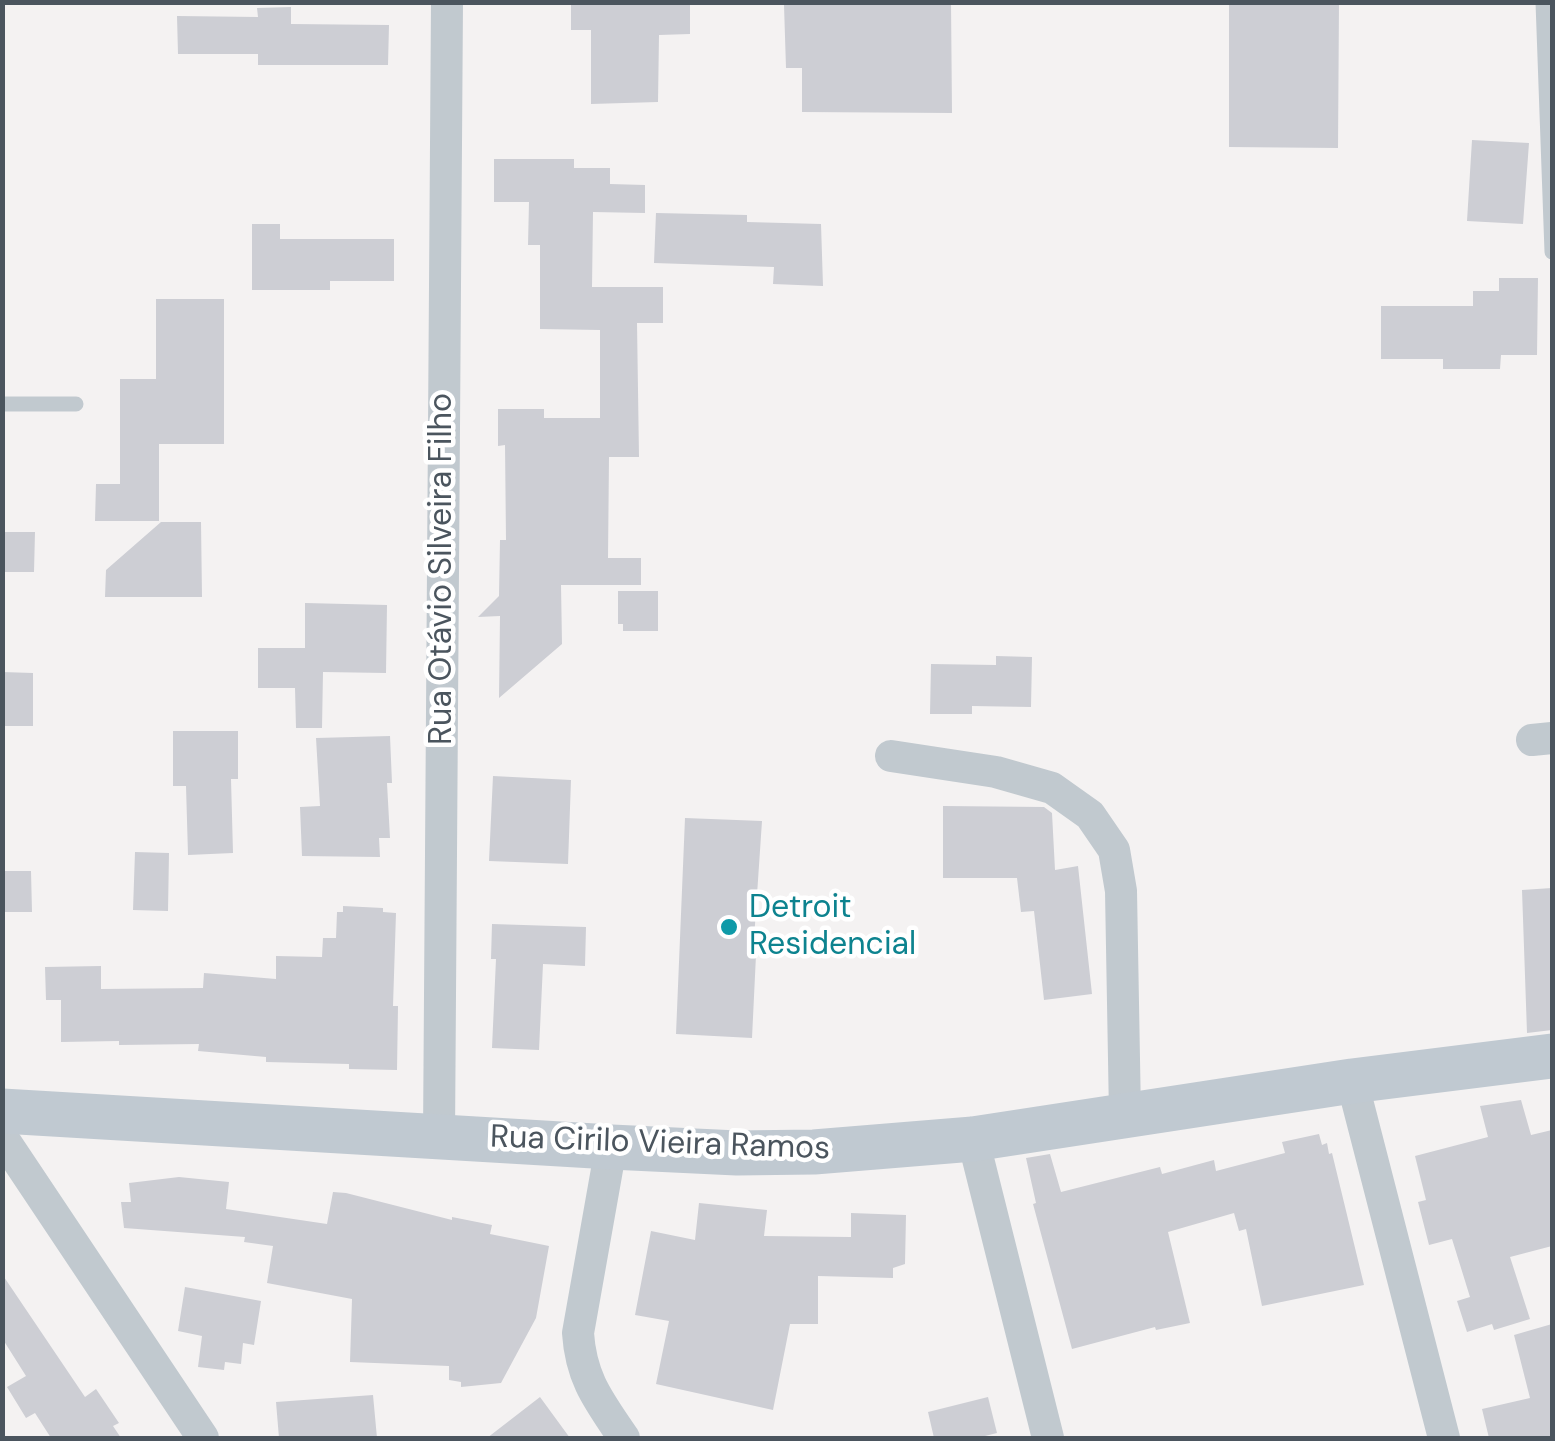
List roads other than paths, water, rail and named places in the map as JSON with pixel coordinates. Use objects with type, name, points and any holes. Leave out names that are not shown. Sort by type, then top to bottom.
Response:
[{"type":"main road","name":"Rua Cirilo Vieira Ramos","points":[[2,1111],[611,1147],[814,1152],[973,1139],[1352,1080],[1552,1056]]},
{"type":"street","name":"Rua Otávio Silveira Filho","points":[[439,1136],[447,2]]},
{"type":"street","points":[[891,756],[996,772],[1052,788],[1090,814],[1114,850],[1121,891],[1126,1114]]},
{"type":"street","points":[[1352,1080],[1444,1438]]},
{"type":"street","points":[[2,1138],[203,1438]]},
{"type":"street","points":[[973,1139],[1048,1438]]},
{"type":"street","points":[[611,1147],[578,1333],[580,1361],[589,1386],[624,1438]]},
{"type":"lane","points":[[1544,2],[1552,252]]},
{"type":"lane","points":[[2,404],[76,404]]},
{"type":"place","name":"Detroit Residencial","points":[[729,927]]}]
